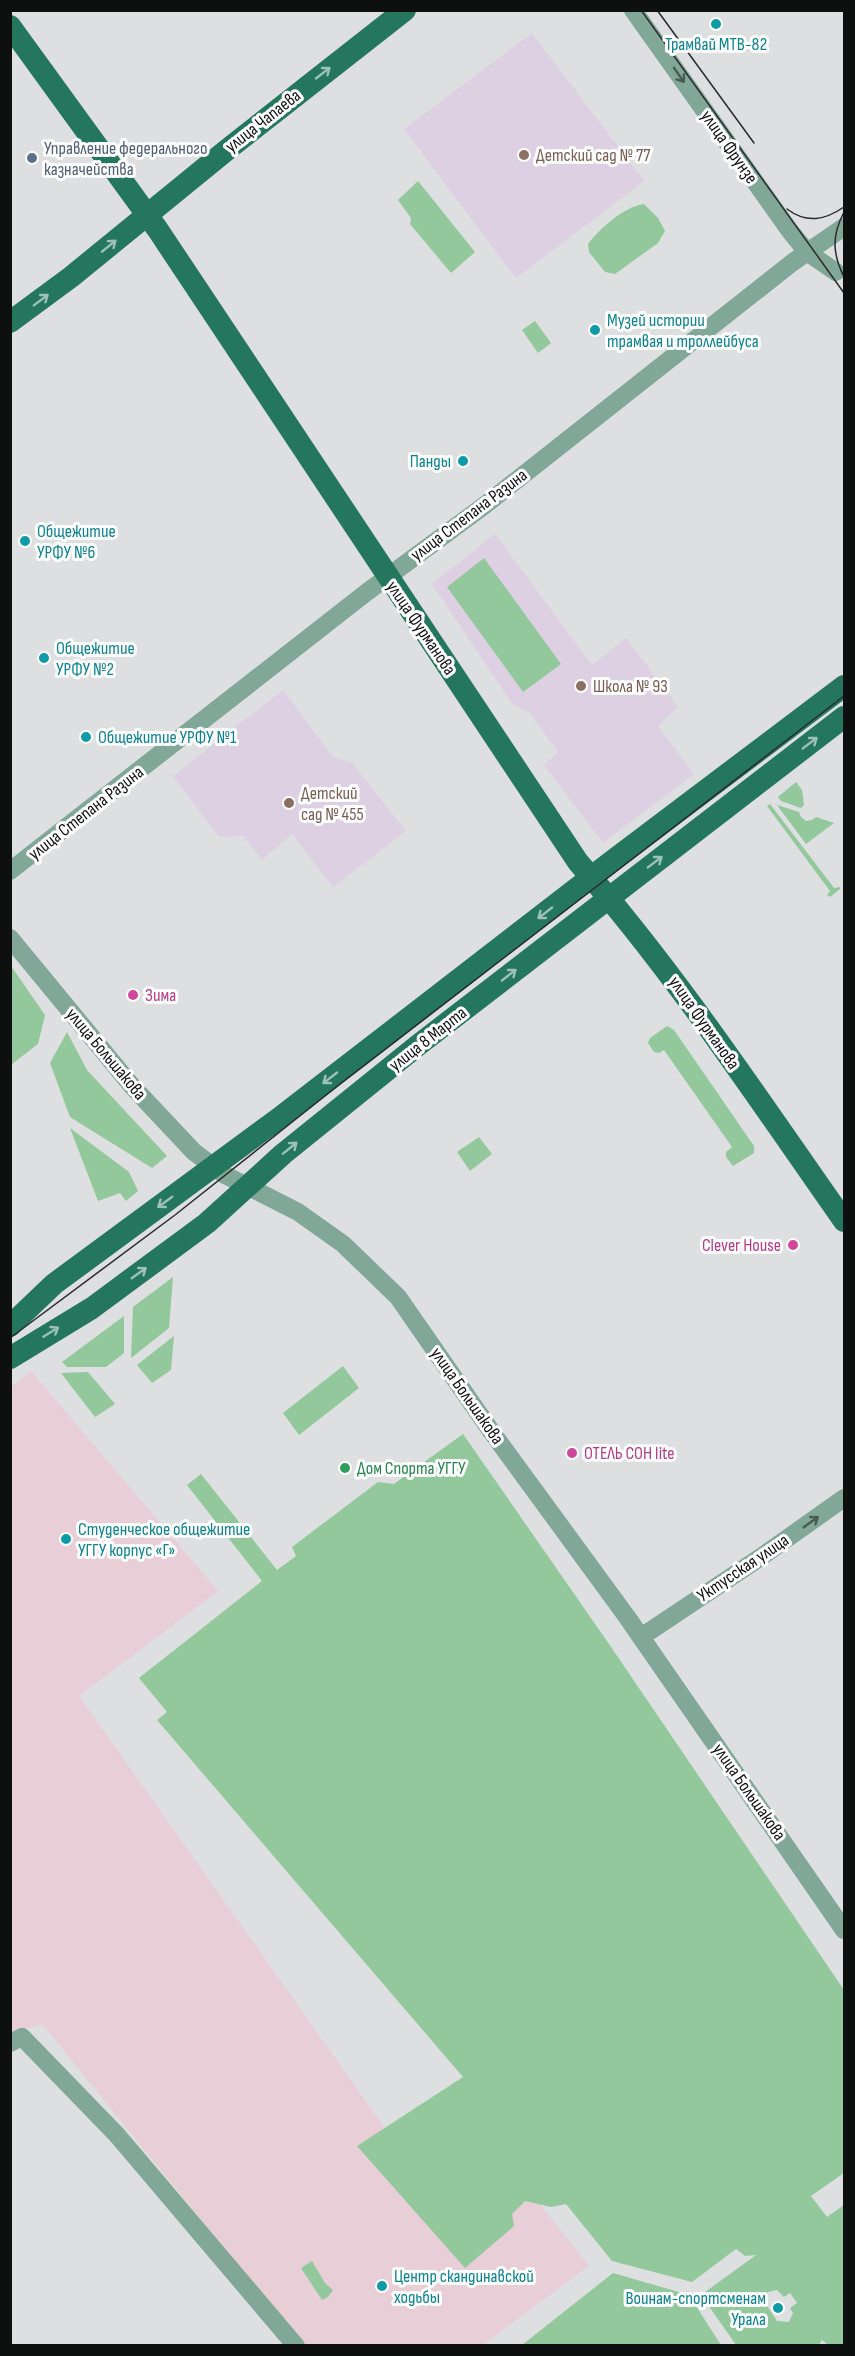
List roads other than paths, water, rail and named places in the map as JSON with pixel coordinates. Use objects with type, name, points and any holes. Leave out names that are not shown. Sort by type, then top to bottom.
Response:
[{"type":"main road","name":"улица Чапаева","points":[[10,322],[405,10]]},
{"type":"main road","name":"улица Фурманова","points":[[10,26],[147,216],[513,768],[578,862],[666,970],[844,1221]]},
{"type":"main road","name":"улица 8 Марта","points":[[10,1326],[54,1284],[212,1167],[844,686]]},
{"type":"main road","name":"улица 8 Марта","points":[[10,1358],[92,1308],[207,1223],[282,1154],[417,1046],[844,717]]},
{"type":"street","name":"улица Фрунзе","points":[[633,10],[758,188],[807,252],[840,278]]},
{"type":"street","name":"улица Степана Разина","points":[[10,871],[387,577],[485,505],[807,252],[844,227]]},
{"type":"street","name":"улица Фрунзе","points":[[825,241],[840,278]]},
{"type":"street","name":"улица Большакова","points":[[10,938],[132,1086],[168,1126],[212,1167],[246,1187],[298,1212],[343,1244],[398,1296],[491,1431],[641,1637],[844,1930]]},
{"type":"street","name":"Уктусская улица","points":[[641,1637],[844,1498]]},
{"type":"street","points":[[10,2043],[22,2037],[117,2135],[296,2346]]},
{"type":"tram line","points":[[641,10],[844,293]]},
{"type":"tram line","points":[[657,10],[754,143]]},
{"type":"tram line","points":[[787,209],[802,217],[816,219],[830,215],[844,207]]},
{"type":"tram line","points":[[844,212],[837,228],[835,244],[837,260],[844,277]]},
{"type":"tram line","points":[[10,1338],[175,1215],[340,1084],[844,696]]},
{"type":"place","name":"Трамвай МТВ-82","points":[[716,24]]},
{"type":"place","name":"Детский сад № 77","points":[[524,155]]},
{"type":"place","name":"Управление федерального казначейства","points":[[32,158]]},
{"type":"place","name":"Музей истории трамвая и троллейбуса","points":[[595,330]]},
{"type":"place","name":"Панды","points":[[463,461]]},
{"type":"place","name":"Общежитие УРФУ №6","points":[[25,541]]},
{"type":"place","name":"Общежитие УРФУ №2","points":[[44,658]]},
{"type":"place","name":"Школа № 93","points":[[581,686]]},
{"type":"place","name":"Общежитие УРФУ №1","points":[[86,737]]},
{"type":"place","name":"Детский сад № 455","points":[[289,803]]},
{"type":"place","name":"Зима","points":[[133,995]]},
{"type":"place","name":"Clever House","points":[[793,1245]]},
{"type":"place","name":"ОТЕЛЬ СОН lite","points":[[572,1453]]},
{"type":"place","name":"Дом Спорта УГГУ","points":[[345,1468]]},
{"type":"place","name":"Студенческое общежитие УГГУ корпус «Г»","points":[[66,1539]]},
{"type":"place","name":"Центр скандинавской ходьбы","points":[[382,2286]]},
{"type":"place","name":"Воинам-спортсменам Урала","points":[[778,2308]]}]
